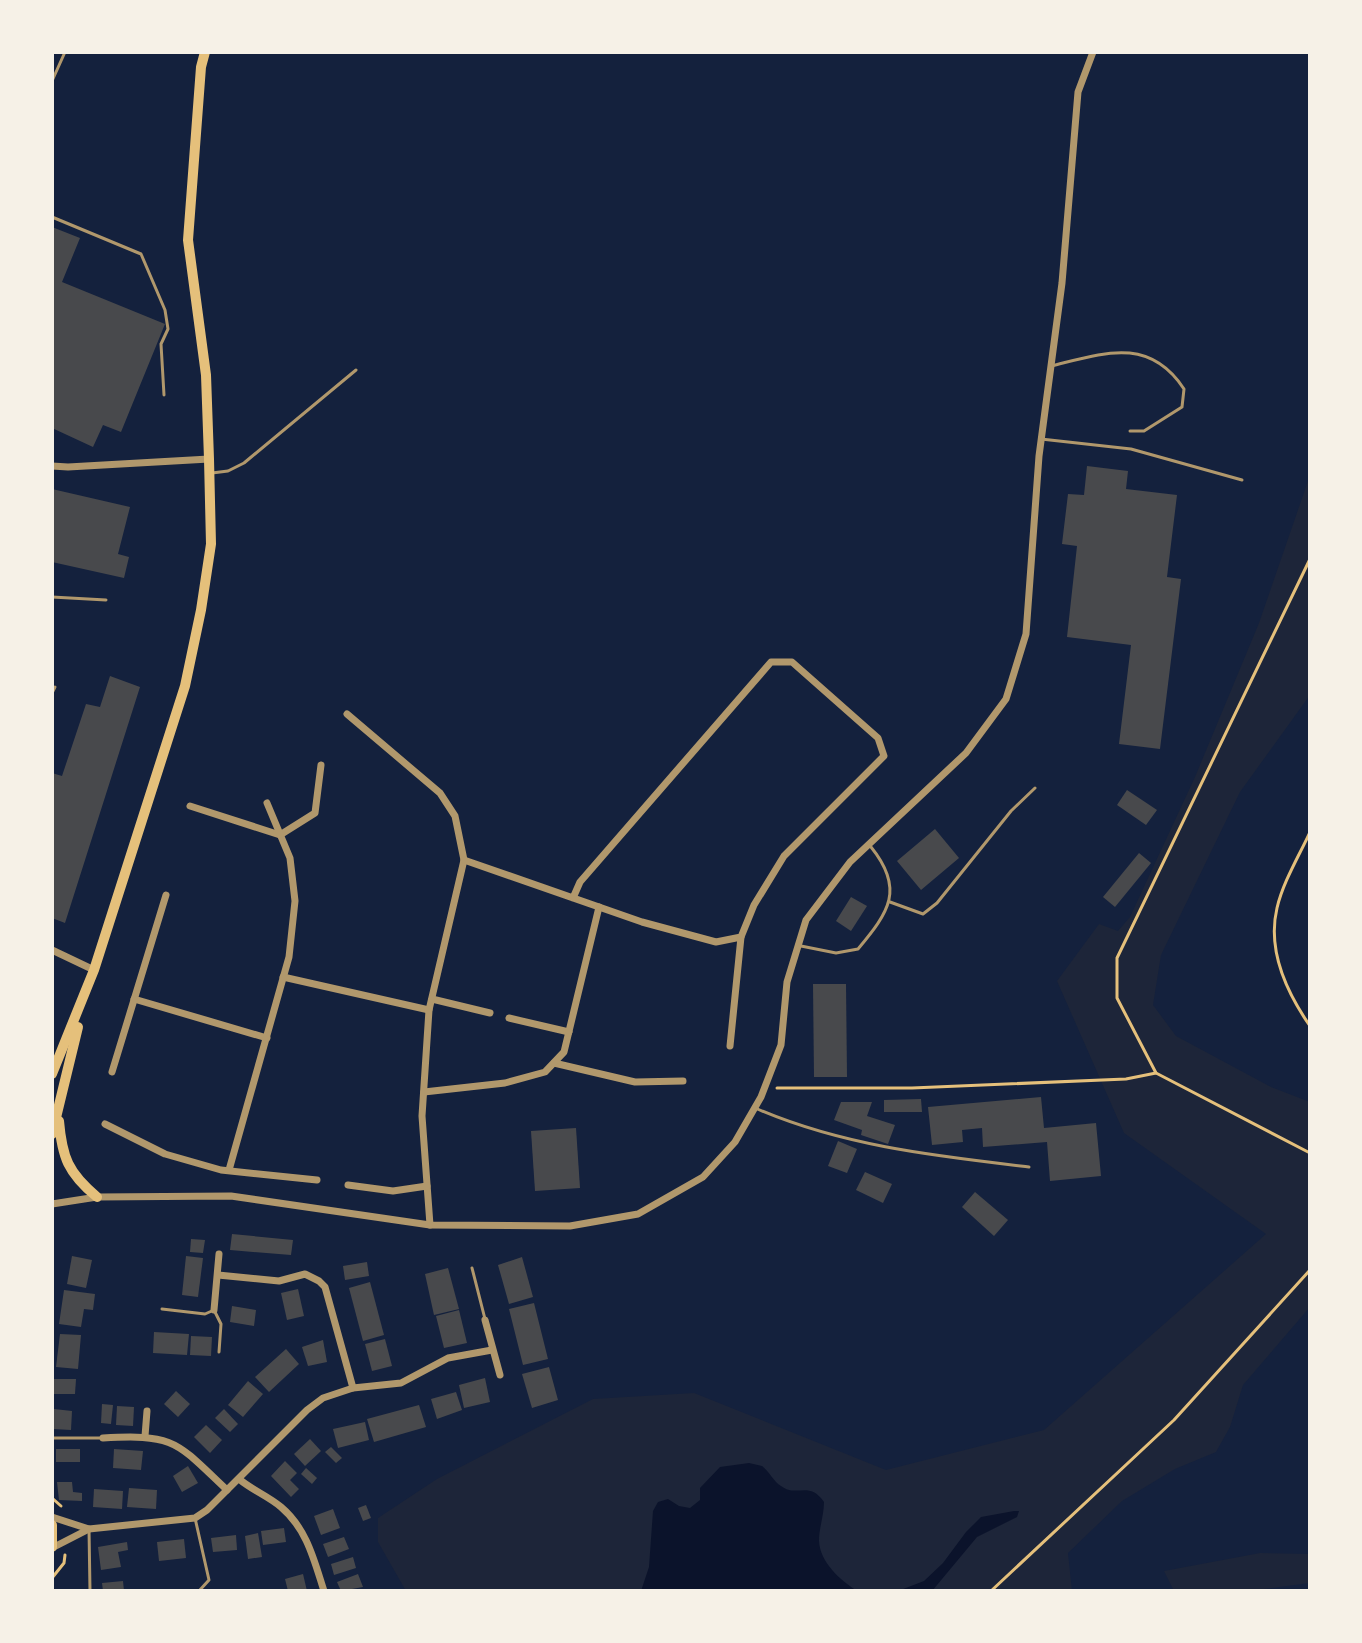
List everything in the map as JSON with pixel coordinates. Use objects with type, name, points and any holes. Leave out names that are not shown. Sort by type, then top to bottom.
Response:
[{"type":"main road","points":[[52,1134],[85,998],[185,686],[200,619],[211,544],[206,375],[188,240],[201,67],[205,52]]},
{"type":"main road","points":[[52,1074],[85,998]]},
{"type":"main road","points":[[58,1111],[62,1153],[81,1184],[97,1197]]},
{"type":"main road","points":[[52,1525],[52,1547]]},
{"type":"street","points":[[52,1204],[97,1197],[231,1196],[430,1225],[570,1226],[638,1214],[703,1177],[735,1142],[765,1088],[781,1045],[787,982],[806,920],[850,862],[966,753],[1006,699],[1026,634],[1041,439],[1062,283],[1078,92],[1093,52]]},
{"type":"street","points":[[52,466],[209,459]]},
{"type":"street","points":[[573,898],[580,882],[771,662],[792,662],[878,738],[884,756],[784,856],[754,905],[741,937],[730,1046]]},
{"type":"street","points":[[347,714],[440,793],[455,816],[464,860],[429,1010],[422,1116],[430,1225]]},
{"type":"street","points":[[280,835],[315,813],[321,765]]},
{"type":"street","points":[[229,1170],[289,957],[295,901],[290,858],[267,803]]},
{"type":"street","points":[[190,806],[280,835]]},
{"type":"street","points":[[464,860],[642,922],[716,942],[741,937]]},
{"type":"street","points":[[112,1072],[166,895]]},
{"type":"street","points":[[424,1092],[505,1083],[545,1072],[554,1063],[564,1052],[599,907]]},
{"type":"street","points":[[52,950],[94,970]]},
{"type":"street","points":[[283,977],[429,1010]]},
{"type":"street","points":[[134,999],[267,1038]]},
{"type":"street","points":[[432,999],[490,1013]]},
{"type":"street","points":[[509,1018],[569,1032]]},
{"type":"street","points":[[554,1063],[635,1082],[683,1081]]},
{"type":"street","points":[[105,1124],[165,1154],[229,1170],[317,1180]]},
{"type":"street","points":[[348,1185],[393,1191],[427,1186]]},
{"type":"street","points":[[214,1310],[219,1254]]},
{"type":"street","points":[[218,1275],[279,1281],[305,1274],[319,1281],[325,1287],[353,1388]]},
{"type":"street","points":[[485,1320],[500,1375]]},
{"type":"street","points":[[52,1547],[89,1529],[195,1518],[323,1398],[353,1388],[401,1383],[448,1358],[492,1350]]},
{"type":"street","points":[[145,1436],[147,1411]]},
{"type":"street","points":[[103,1438],[145,1436],[165,1440],[187,1450],[227,1490]]},
{"type":"street","points":[[239,1479],[254,1492],[280,1506],[304,1531],[324,1591]]},
{"type":"street","points":[[52,1517],[89,1529]]},
{"type":"lane","points":[[52,81],[65,52]]},
{"type":"lane","points":[[52,217],[141,254],[165,310],[168,329],[161,344],[164,395]]},
{"type":"lane","points":[[1051,366],[1115,351],[1145,354],[1174,374],[1184,389],[1182,407],[1144,431],[1130,431]]},
{"type":"lane","points":[[210,473],[228,471],[244,463],[356,370]]},
{"type":"lane","points":[[1041,439],[1131,449],[1242,480]]},
{"type":"lane","points":[[52,597],[106,600]]},
{"type":"lane","points":[[52,693],[55,687]]},
{"type":"lane","points":[[890,902],[923,914],[937,903],[1011,811],[1035,788]]},
{"type":"lane","points":[[798,945],[836,953],[858,949],[871,933],[890,902],[890,877],[868,844]]},
{"type":"lane","points":[[755,1108],[789,1123],[862,1143],[915,1154],[1029,1167]]},
{"type":"lane","points":[[472,1268],[485,1320]]},
{"type":"lane","points":[[162,1309],[205,1314],[214,1310],[221,1324],[219,1352]]},
{"type":"lane","points":[[52,1438],[103,1438]]},
{"type":"lane","points":[[195,1518],[209,1580],[199,1591]]},
{"type":"lane","points":[[89,1529],[90,1591]]},
{"type":"path","points":[[1310,559],[1117,958],[1117,998],[1156,1073],[1310,1153]]},
{"type":"path","points":[[1310,832],[1276,909],[1275,955],[1295,1005],[1310,1026]]},
{"type":"path","points":[[765,1088],[912,1088],[1126,1079],[1156,1073]]},
{"type":"path","points":[[991,1591],[1174,1420],[1310,1270]]},
{"type":"shaded area","points":[[1310,475],[1310,695],[1240,792],[1161,955],[1153,1005],[1176,1036],[1271,1087],[1310,1102],[1310,1307],[1243,1385],[1230,1427],[1216,1452],[1175,1469],[1122,1501],[1068,1553],[1072,1591],[406,1591],[378,1542],[378,1518],[437,1479],[593,1399],[694,1393],[886,1470],[1044,1430],[1266,1234],[1124,1133],[1057,981],[1099,924],[1118,931],[1130,917],[1195,777],[1259,623]]},
{"type":"shaded area","points":[[749,1463],[762,1466],[778,1484],[787,1489],[808,1490],[819,1495],[824,1502],[820,1549],[832,1570],[857,1591],[641,1591],[649,1567],[653,1511],[658,1502],[668,1499],[690,1508],[700,1500],[700,1488],[720,1467]]},
{"type":"shaded area","points":[[1019,1511],[1017,1517],[977,1537],[932,1591],[898,1591],[924,1581],[981,1517]]},
{"type":"shaded area","points":[[1260,1553],[1310,1554],[1310,1583],[1250,1591],[1174,1591],[1164,1571]]},
{"type":"building","points":[[52,227],[80,238],[62,282],[165,324],[121,432],[103,425],[93,447],[52,428]]},
{"type":"building","points":[[1087,466],[1128,471],[1126,489],[1177,495],[1167,577],[1181,579],[1160,749],[1119,744],[1131,645],[1067,637],[1077,546],[1062,544],[1068,494],[1084,495]]},
{"type":"building","points":[[52,489],[130,507],[118,554],[129,557],[124,578],[52,562]]},
{"type":"building","points":[[110,676],[140,687],[65,923],[52,918],[52,773],[62,776],[86,704],[100,707]]},
{"type":"building","points":[[1127,790],[1157,810],[1146,825],[1117,805]]},
{"type":"building","points":[[935,829],[959,858],[921,890],[897,861]]},
{"type":"building","points":[[1139,853],[1151,863],[1115,907],[1103,897]]},
{"type":"building","points":[[851,897],[867,906],[851,931],[836,921]]},
{"type":"building","points":[[813,984],[846,984],[847,1077],[814,1077]]},
{"type":"building","points":[[1041,1097],[1044,1128],[1096,1123],[1101,1176],[1050,1181],[1047,1142],[983,1147],[982,1128],[962,1130],[963,1142],[932,1145],[928,1107]]},
{"type":"building","points":[[921,1099],[922,1112],[884,1112],[884,1100]]},
{"type":"building","points":[[841,1102],[872,1102],[867,1116],[895,1125],[888,1144],[861,1135],[862,1130],[834,1120]]},
{"type":"building","points":[[576,1128],[580,1188],[535,1191],[531,1131]]},
{"type":"building","points":[[838,1141],[857,1149],[847,1173],[828,1166]]},
{"type":"building","points":[[865,1172],[892,1184],[883,1203],[856,1190]]},
{"type":"building","points":[[975,1192],[1008,1220],[994,1236],[962,1207]]},
{"type":"building","points":[[232,1234],[293,1240],[291,1255],[230,1250]]},
{"type":"building","points":[[191,1239],[205,1240],[203,1253],[190,1252]]},
{"type":"building","points":[[72,1256],[92,1260],[86,1288],[67,1284]]},
{"type":"building","points":[[186,1256],[203,1258],[198,1297],[182,1295]]},
{"type":"building","points":[[522,1257],[533,1297],[509,1304],[498,1265]]},
{"type":"building","points":[[367,1262],[369,1276],[345,1280],[343,1266]]},
{"type":"building","points":[[448,1268],[459,1309],[434,1315],[425,1274]]},
{"type":"building","points":[[370,1282],[384,1335],[363,1341],[349,1288]]},
{"type":"building","points":[[298,1289],[304,1316],[287,1320],[281,1293]]},
{"type":"building","points":[[64,1290],[95,1294],[93,1310],[84,1309],[81,1327],[59,1324]]},
{"type":"building","points":[[534,1303],[548,1359],[523,1365],[509,1309]]},
{"type":"building","points":[[232,1306],[256,1310],[254,1326],[230,1322]]},
{"type":"building","points":[[459,1310],[467,1343],[444,1348],[436,1316]]},
{"type":"building","points":[[154,1332],[189,1334],[187,1355],[153,1353]]},
{"type":"building","points":[[60,1334],[81,1335],[78,1369],[56,1367]]},
{"type":"building","points":[[191,1336],[212,1337],[211,1356],[190,1355]]},
{"type":"building","points":[[385,1339],[392,1366],[372,1371],[365,1344]]},
{"type":"building","points":[[323,1340],[327,1362],[308,1366],[302,1347]]},
{"type":"building","points":[[286,1349],[299,1364],[269,1392],[255,1377]]},
{"type":"building","points":[[549,1367],[558,1400],[532,1408],[522,1374]]},
{"type":"building","points":[[485,1378],[490,1402],[464,1408],[459,1385]]},
{"type":"building","points":[[52,1379],[76,1379],[75,1394],[52,1394]]},
{"type":"building","points":[[248,1381],[263,1394],[243,1417],[228,1405]]},
{"type":"building","points":[[176,1391],[190,1404],[178,1417],[164,1404]]},
{"type":"building","points":[[456,1392],[462,1410],[437,1419],[431,1399]]},
{"type":"building","points":[[102,1404],[113,1405],[111,1424],[101,1423]]},
{"type":"building","points":[[419,1405],[426,1427],[374,1442],[367,1419]]},
{"type":"building","points":[[117,1406],[134,1407],[133,1426],[116,1425]]},
{"type":"building","points":[[54,1409],[72,1411],[71,1430],[53,1429]]},
{"type":"building","points":[[224,1409],[238,1424],[230,1432],[215,1418]]},
{"type":"building","points":[[365,1422],[369,1440],[338,1448],[333,1429]]},
{"type":"building","points":[[206,1425],[222,1440],[210,1453],[194,1437]]},
{"type":"building","points":[[310,1439],[321,1451],[305,1466],[294,1454]]},
{"type":"building","points":[[331,1447],[342,1458],[336,1463],[325,1452]]},
{"type":"building","points":[[56,1449],[80,1449],[80,1462],[56,1462]]},
{"type":"building","points":[[114,1449],[143,1451],[141,1470],[113,1468]]},
{"type":"building","points":[[285,1461],[297,1473],[290,1480],[299,1489],[291,1497],[271,1476]]},
{"type":"building","points":[[188,1466],[198,1483],[182,1492],[173,1476]]},
{"type":"building","points":[[306,1468],[317,1478],[312,1484],[301,1474]]},
{"type":"building","points":[[57,1482],[72,1482],[73,1492],[82,1493],[82,1501],[59,1500]]},
{"type":"building","points":[[129,1488],[157,1490],[156,1509],[127,1507]]},
{"type":"building","points":[[94,1489],[123,1491],[122,1509],[93,1507]]},
{"type":"building","points":[[366,1505],[371,1518],[363,1521],[358,1508]]},
{"type":"building","points":[[333,1509],[340,1528],[321,1535],[314,1516]]},
{"type":"building","points":[[284,1528],[286,1542],[263,1545],[261,1531]]},
{"type":"building","points":[[258,1533],[262,1557],[248,1559],[245,1536]]},
{"type":"building","points":[[236,1535],[237,1550],[213,1552],[211,1538]]},
{"type":"building","points":[[344,1537],[349,1549],[328,1557],[323,1544]]},
{"type":"building","points":[[184,1539],[186,1558],[159,1561],[157,1542]]},
{"type":"building","points":[[127,1542],[128,1550],[118,1552],[121,1567],[101,1570],[98,1547]]},
{"type":"building","points":[[353,1557],[356,1568],[334,1575],[331,1564]]},
{"type":"building","points":[[303,1574],[307,1591],[288,1591],[285,1579]]},
{"type":"building","points":[[358,1574],[363,1587],[341,1591],[337,1582]]},
{"type":"building","points":[[123,1581],[124,1591],[103,1591],[102,1583]]}]
